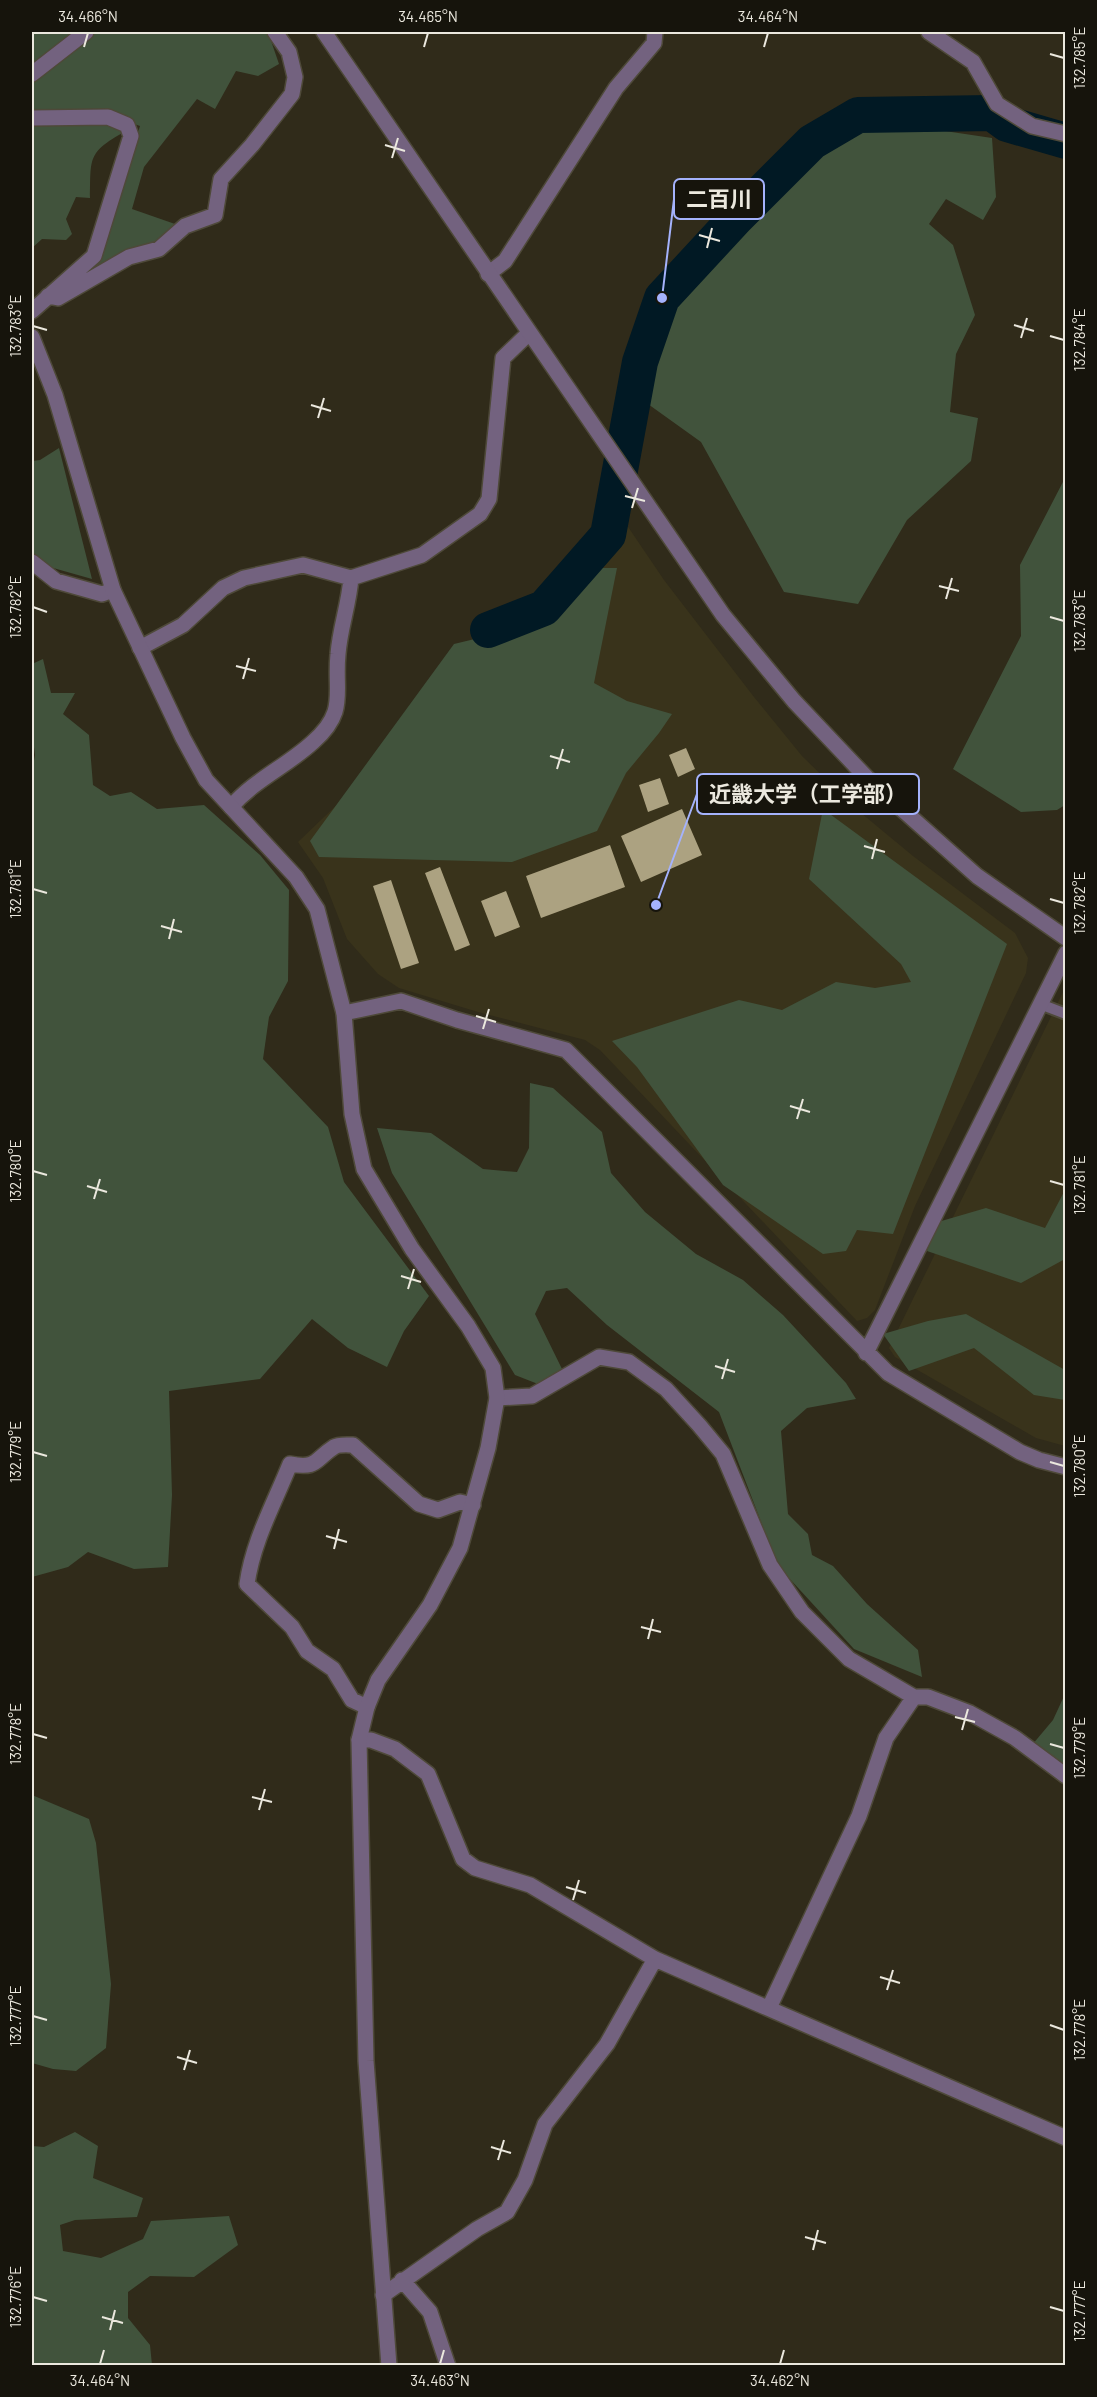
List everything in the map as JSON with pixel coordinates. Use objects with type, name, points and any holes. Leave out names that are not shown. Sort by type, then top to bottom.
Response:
[{"type":"street","points":[[32,74],[86,32]]},
{"type":"street","points":[[48,296],[58,298],[129,257],[159,249],[185,225],[215,215],[221,179],[252,145],[292,94],[295,77],[289,52],[275,32]]},
{"type":"street","points":[[324,32],[723,615],[794,701],[867,778],[977,876],[1065,939]]},
{"type":"street","points":[[488,274],[505,261],[616,88],[654,44],[655,32]]},
{"type":"street","points":[[929,32],[972,62],[997,104],[1032,126],[1065,134]]},
{"type":"street","points":[[32,118],[108,117],[127,125],[130,136],[93,256],[32,311]]},
{"type":"street","points":[[140,648],[183,625],[223,588],[244,578],[303,565],[351,578],[422,555],[480,514],[489,499],[503,358],[529,333]]},
{"type":"street","points":[[32,336],[55,395],[113,590],[140,648],[206,780],[296,877],[316,909],[344,1013],[352,1114],[364,1169],[412,1249],[468,1326],[493,1368],[497,1398],[489,1448],[460,1548],[430,1605],[378,1680],[366,1707],[359,1740],[366,2061],[389,2366]]},
{"type":"street","points":[[32,562],[56,581],[102,594],[113,590]]},
{"type":"street","points":[[231,807],[244,792],[313,743],[328,727],[339,701],[338,654],[351,578]]},
{"type":"street","points":[[866,1353],[1065,953]]},
{"type":"street","points":[[344,1013],[400,1002],[566,1050],[888,1373],[1020,1452],[1065,1467]]},
{"type":"street","points":[[497,1398],[532,1396],[599,1356],[629,1362],[666,1389],[723,1454],[770,1565],[802,1612],[849,1659],[914,1696],[928,1697],[970,1713],[1015,1738],[1065,1776]]},
{"type":"street","points":[[366,1707],[352,1700],[333,1669],[307,1651],[292,1627],[247,1584],[249,1568],[260,1531],[290,1464],[307,1467],[320,1460],[336,1446],[353,1445],[419,1504],[438,1510],[460,1502],[473,1505]]},
{"type":"street","points":[[769,2008],[859,1816],[886,1738],[914,1696]]},
{"type":"street","points":[[359,1740],[371,1740],[395,1749],[429,1774],[463,1859],[475,1868],[530,1885],[655,1959],[1065,2138]]},
{"type":"street","points":[[383,2295],[477,2229],[507,2212],[525,2180],[545,2124],[607,2044],[655,1959]]},
{"type":"street","points":[[402,2280],[430,2312],[448,2366]]},
{"type":"lane","points":[[1040,1004],[1065,1014]]},
{"type":"shaded area","points":[[622,518],[664,580],[802,756],[855,808],[913,856],[1015,933],[1028,958],[1026,973],[915,1206],[875,1310],[867,1318],[857,1321],[600,1050],[585,1040],[478,1012],[399,988],[378,974],[347,939],[323,878],[298,842],[611,542]]},
{"type":"shaded area","points":[[1065,988],[1065,1446],[1036,1438],[895,1357],[889,1348]]},
{"type":"green space","points":[[32,32],[76,32],[32,65]]},
{"type":"green space","points":[[95,32],[268,32],[279,64],[258,76],[236,71],[215,109],[197,99],[144,167],[132,209],[175,224],[156,245],[91,273],[86,269],[100,257],[140,126],[109,115],[32,112],[32,79]]},
{"type":"green space","points":[[864,119],[992,138],[996,197],[983,220],[946,199],[929,224],[953,245],[975,315],[956,354],[950,412],[978,418],[971,461],[907,520],[858,604],[784,592],[701,442],[634,394],[655,324],[715,235],[789,160]]},
{"type":"green space","points":[[109,121],[124,132],[97,152],[91,165],[90,198],[76,197],[66,219],[72,234],[66,240],[42,239],[32,248],[32,124]]},
{"type":"green space","points":[[59,448],[92,579],[32,562],[32,461],[40,460]]},
{"type":"green space","points":[[1065,478],[1065,805],[1057,810],[1021,812],[953,769],[1021,636],[1020,565]]},
{"type":"green space","points":[[598,568],[617,568],[594,683],[627,701],[672,714],[626,773],[597,831],[512,862],[319,857],[310,841],[454,644],[487,636],[549,611]]},
{"type":"green space","points":[[43,659],[51,693],[75,693],[63,714],[89,735],[93,785],[110,796],[131,792],[157,809],[204,805],[260,855],[289,890],[288,981],[269,1017],[263,1059],[328,1127],[344,1182],[429,1296],[404,1331],[387,1367],[348,1348],[312,1319],[260,1379],[169,1391],[172,1495],[168,1567],[134,1569],[88,1552],[68,1567],[32,1577],[32,772],[35,755],[32,732],[32,664]]},
{"type":"green space","points":[[823,809],[1007,944],[893,1234],[857,1230],[846,1251],[823,1254],[723,1185],[637,1067],[612,1041],[739,1000],[782,1010],[836,982],[875,988],[911,982],[901,964],[809,879]]},
{"type":"green space","points":[[530,1083],[553,1088],[602,1132],[611,1173],[645,1212],[696,1254],[743,1280],[783,1315],[846,1383],[856,1399],[807,1408],[781,1431],[788,1514],[808,1534],[812,1555],[833,1566],[867,1604],[918,1650],[922,1677],[854,1649],[778,1566],[719,1412],[607,1325],[567,1288],[546,1291],[535,1314],[562,1369],[538,1384],[515,1375],[392,1173],[377,1128],[431,1133],[483,1169],[517,1172],[529,1148]]},
{"type":"green space","points":[[1065,1190],[1065,1259],[1021,1283],[927,1251],[938,1222],[986,1208],[1045,1228]]},
{"type":"green space","points":[[966,1314],[1065,1370],[1065,1400],[1034,1395],[974,1348],[909,1371],[883,1334],[928,1321]]},
{"type":"green space","points":[[1065,1694],[1065,1768],[1032,1745],[1053,1720]]},
{"type":"green space","points":[[32,1795],[89,1819],[96,1843],[111,1984],[106,2048],[76,2071],[53,2069],[32,2063]]},
{"type":"green space","points":[[75,2132],[98,2146],[93,2178],[143,2198],[137,2217],[75,2220],[60,2225],[63,2251],[101,2258],[143,2239],[151,2221],[229,2216],[238,2245],[194,2277],[150,2276],[128,2292],[128,2318],[150,2345],[152,2365],[32,2365],[32,2146],[44,2147]]},
{"type":"building","points":[[686,748],[695,769],[678,777],[669,755]]},
{"type":"building","points":[[660,778],[669,804],[648,812],[639,785]]},
{"type":"building","points":[[682,809],[702,855],[641,882],[621,836]]},
{"type":"building","points":[[610,845],[625,887],[541,918],[526,876]]},
{"type":"building","points":[[440,867],[470,945],[455,951],[425,873]]},
{"type":"building","points":[[391,880],[419,963],[401,969],[373,886]]},
{"type":"building","points":[[506,891],[520,927],[495,937],[481,901]]},
{"type":"waterway","points":[[488,630],[544,608],[608,535],[640,362],[662,298],[736,218],[812,142],[858,115],[992,113],[1007,124],[1066,141]]},
{"type":"place","name":"二百川","points":[[662,298]]},
{"type":"place","name":"近畿大学（工学部）","points":[[656,905]]}]
